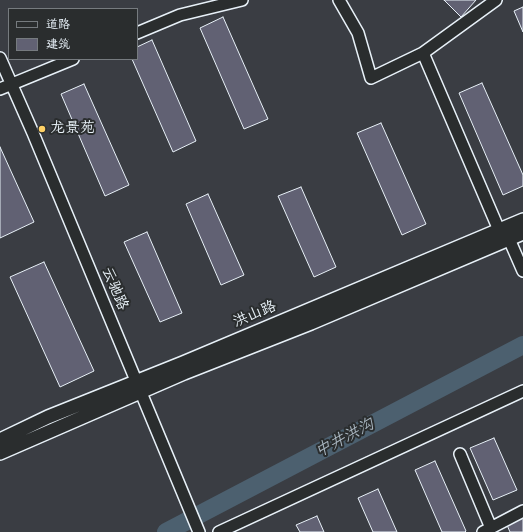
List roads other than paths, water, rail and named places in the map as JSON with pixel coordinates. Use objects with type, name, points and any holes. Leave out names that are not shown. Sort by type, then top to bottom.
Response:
[{"type":"main road","name":"洪山路","points":[[0,453],[139,387],[523,220]]},
{"type":"main road","name":"洪山路","points":[[0,440],[48,418],[184,373],[311,323],[523,233]]},
{"type":"street","points":[[138,33],[180,15],[242,0]]},
{"type":"street","points":[[339,0],[358,33],[372,78],[423,53],[496,0]]},
{"type":"street","points":[[423,53],[499,230]]},
{"type":"street","name":"云驰路","points":[[0,58],[33,133],[199,532]]},
{"type":"street","points":[[0,90],[72,60]]},
{"type":"street","points":[[509,239],[523,271]]},
{"type":"street","points":[[219,532],[523,391]]},
{"type":"street","points":[[460,454],[487,530],[523,511]]},
{"type":"waterway","name":"中井洪沟","points":[[166,532],[523,345]]},
{"type":"place","name":"龙景苑","points":[[42,129]]}]
